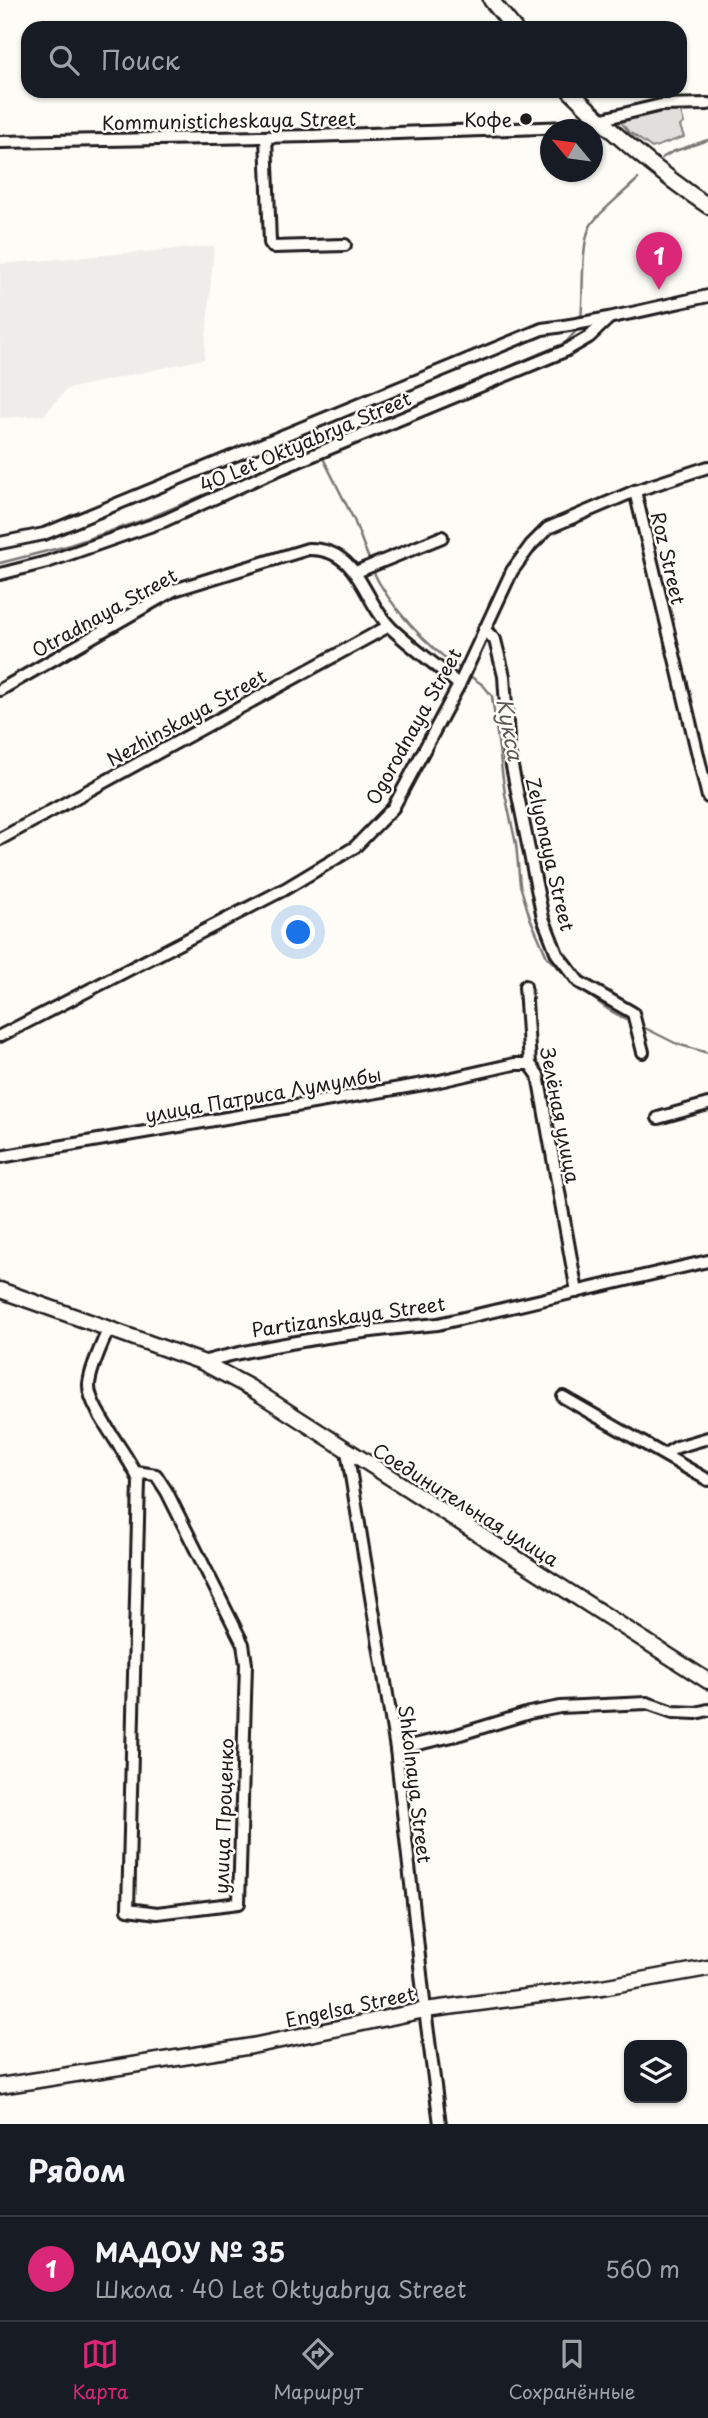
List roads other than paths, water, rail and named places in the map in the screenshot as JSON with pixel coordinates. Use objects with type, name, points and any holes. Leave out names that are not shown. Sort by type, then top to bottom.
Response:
[{"type":"street","points":[[491,0],[508,21]]},
{"type":"street","points":[[577,98],[597,119]]},
{"type":"street","name":"Kommunisticheskaya Street","points":[[602,119],[662,104],[708,103]]},
{"type":"street","points":[[603,124],[663,175],[708,206]]},
{"type":"street","name":"Kommunisticheskaya Street","points":[[0,142],[540,128]]},
{"type":"street","points":[[266,137],[270,243],[273,247],[345,245]]},
{"type":"street","name":"40 Let Oktyabrya Street","points":[[0,543],[44,534],[542,329],[579,325],[708,296]]},
{"type":"street","name":"40 Let Oktyabrya Street","points":[[0,574],[47,562],[163,521],[265,475],[565,351],[589,337],[612,316]]},
{"type":"street","name":"Ogorodnaya Street","points":[[0,1036],[285,889],[355,847],[393,808],[460,681],[512,571],[531,545],[548,528],[635,491],[708,467]]},
{"type":"street","name":"Roz Street","points":[[635,491],[708,797]]},
{"type":"street","points":[[442,537],[356,572],[389,626],[460,681]]},
{"type":"street","name":"Otradnaya Street","points":[[0,690],[174,590],[308,549],[322,549],[338,557],[356,572]]},
{"type":"street","name":"Nezhinskaya Street","points":[[0,839],[389,626]]},
{"type":"street","name":"Zelyonaya Street","points":[[484,629],[495,640],[504,676],[509,752],[543,918],[557,954],[579,982],[633,1013],[643,1052]]},
{"type":"street","name":"Зелёная улица","points":[[525,986],[530,1064],[538,1075],[576,1292]]},
{"type":"street","name":"улица Патриса Лумумбы","points":[[0,1157],[435,1082],[514,1064],[530,1064]]},
{"type":"street","points":[[658,1118],[708,1104]]},
{"type":"street","name":"Partizanskaya Street","points":[[202,1362],[248,1350],[393,1328],[438,1324],[708,1261]]},
{"type":"street","points":[[0,1290],[202,1362]]},
{"type":"street","name":"улица Проценко","points":[[109,1327],[89,1387],[94,1402],[139,1481],[128,1909],[157,1913],[239,1903],[246,1664],[243,1644],[167,1492],[156,1475],[136,1472]]},
{"type":"street","name":"Соединительная улица","points":[[202,1362],[249,1387],[708,1681]]},
{"type":"street","points":[[563,1397],[708,1480]]},
{"type":"street","points":[[665,1454],[677,1447],[708,1438]]},
{"type":"street","name":"Shkolnaya Street","points":[[347,1451],[396,1749],[440,2124]]},
{"type":"street","points":[[396,1749],[457,1735],[528,1713],[560,1707],[647,1703],[673,1712],[696,1713],[708,1710]]},
{"type":"street","name":"Engelsa Street","points":[[0,2086],[252,2046],[425,2010],[602,1987],[708,1968]]},
{"type":"waterway","name":"Кукса","points":[[662,158],[708,140]]},
{"type":"waterway","name":"Кукса","points":[[581,319],[585,244],[591,225],[638,179]]},
{"type":"waterway","name":"Кукса","points":[[0,563],[67,546],[149,518],[565,343],[578,329]]},
{"type":"waterway","name":"Кукса","points":[[323,458],[354,520],[370,562]]},
{"type":"waterway","name":"Кукса","points":[[372,569],[388,597],[410,625],[462,670]]},
{"type":"waterway","name":"Кукса","points":[[467,674],[483,685],[492,696],[520,885],[530,918],[547,957],[574,983]]},
{"type":"waterway","name":"Кукса","points":[[579,988],[625,1019]]},
{"type":"waterway","name":"Кукса","points":[[641,1026],[677,1044],[708,1053]]},
{"type":"place","name":"Кофе","points":[[526,119]]},
{"type":"place","name":"МАДОУ № 35","points":[[659,290]]}]
